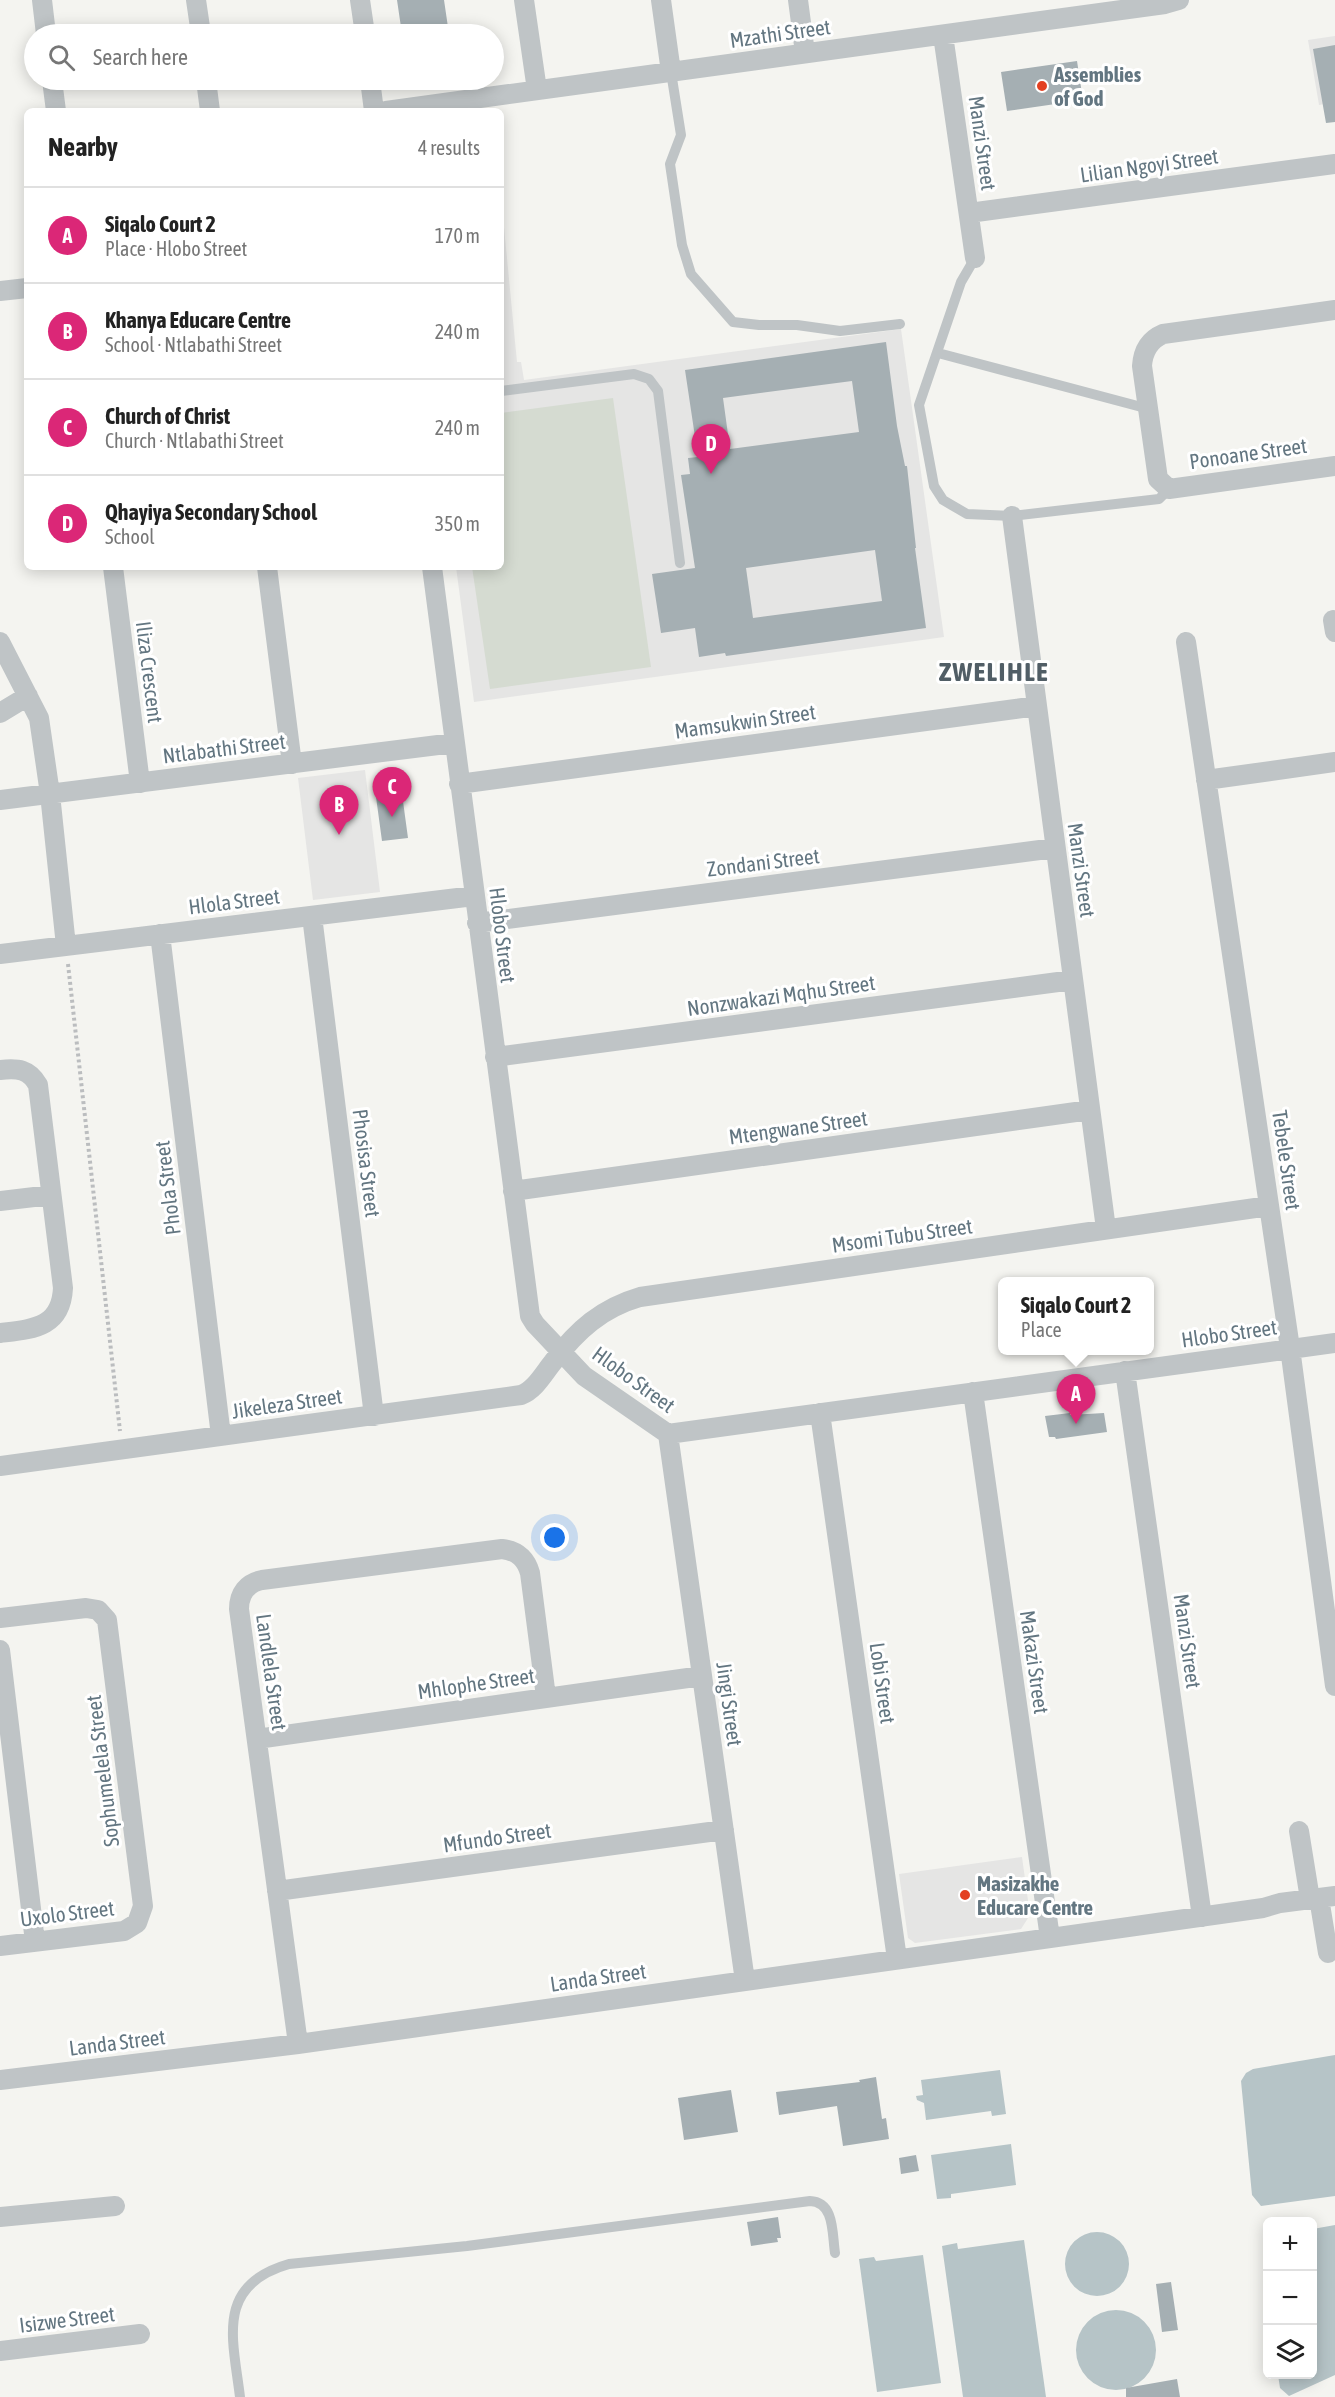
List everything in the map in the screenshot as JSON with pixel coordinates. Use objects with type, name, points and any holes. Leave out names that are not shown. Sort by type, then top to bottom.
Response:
[{"type":"street","points":[[42,0],[45,24]]},
{"type":"street","points":[[196,0],[200,24]]},
{"type":"street","points":[[360,0],[363,24]]},
{"type":"street","points":[[525,0],[537,90]]},
{"type":"street","points":[[661,0],[671,72]]},
{"type":"street","points":[[798,0],[805,53]]},
{"type":"street","name":"Mzathi Street","points":[[408,108],[1165,4],[1179,0]]},
{"type":"street","name":"Manzi Street","points":[[943,35],[975,258]]},
{"type":"street","points":[[53,90],[56,108]]},
{"type":"street","points":[[207,90],[210,108]]},
{"type":"street","points":[[371,90],[374,108]]},
{"type":"street","name":"Lilian Ngoyi Street","points":[[969,213],[1335,164]]},
{"type":"street","points":[[0,291],[24,288]]},
{"type":"street","points":[[1169,489],[1158,479],[1142,366],[1143,357],[1150,342],[1168,332],[1335,310]]},
{"type":"street","name":"Ponoane Street","points":[[1169,489],[1335,466]]},
{"type":"street","name":"Manzi Street","points":[[1012,516],[1106,1229]]},
{"type":"street","name":"Iliza Crescent","points":[[112,570],[140,783]]},
{"type":"street","points":[[267,570],[292,764]]},
{"type":"street","name":"Hlobo Street","points":[[432,570],[530,1316],[584,1376],[668,1434],[1335,1343]]},
{"type":"street","points":[[0,642],[39,718],[50,794],[66,946]]},
{"type":"street","name":"Tebele Street","points":[[1186,642],[1290,1348],[1335,1686]]},
{"type":"street","points":[[0,713],[27,696]]},
{"type":"street","name":"Mamsukwin Street","points":[[459,784],[1036,706]]},
{"type":"street","name":"Ntlabathi Street","points":[[0,800],[454,743]]},
{"type":"street","points":[[1206,780],[1335,762]]},
{"type":"street","name":"Zondani Street","points":[[477,923],[1055,848]]},
{"type":"street","name":"Hlola Street","points":[[0,954],[474,896]]},
{"type":"street","name":"Phosisa Street","points":[[312,916],[374,1416]]},
{"type":"street","name":"Phola Street","points":[[160,934],[221,1436]]},
{"type":"street","name":"Nonzwakazi Mqhu Street","points":[[495,1057],[1073,981]]},
{"type":"street","points":[[0,1070],[21,1069],[34,1077],[38,1085],[63,1288],[62,1303],[56,1315],[37,1326],[0,1333]]},
{"type":"street","name":"Mtengwane Street","points":[[513,1191],[1090,1110]]},
{"type":"street","points":[[0,1201],[51,1195]]},
{"type":"street","name":"Msomi Tubu Street","points":[[560,1352],[593,1318],[622,1302],[640,1297],[1269,1206]]},
{"type":"street","name":"Jikeleza Street","points":[[0,1466],[521,1395],[531,1389],[560,1352]]},
{"type":"street","name":"Manzi Street","points":[[1125,1371],[1202,1917]]},
{"type":"street","name":"Makazi Street","points":[[973,1392],[1050,1938]]},
{"type":"street","name":"Lobi Street","points":[[820,1413],[897,1959]]},
{"type":"street","name":"Jingi Street","points":[[668,1434],[745,1981]]},
{"type":"street","name":"Landlela Street","points":[[298,2044],[256,1739],[239,1602],[241,1595],[249,1585],[262,1580],[502,1549],[517,1553],[528,1565],[530,1573],[546,1697]]},
{"type":"street","name":"Sophumelela Street","points":[[0,1618],[86,1608],[98,1610],[103,1614],[109,1627],[143,1906],[137,1923]]},
{"type":"street","points":[[0,1650],[35,1942]]},
{"type":"street","name":"Mhlophe Street","points":[[256,1739],[702,1676]]},
{"type":"street","name":"Mfundo Street","points":[[278,1891],[724,1830]]},
{"type":"street","points":[[1299,1831],[1321,1898],[1328,1953]]},
{"type":"street","name":"Landa Street","points":[[0,2080],[298,2044],[1202,1917],[1321,1898]]},
{"type":"street","name":"Uxolo Street","points":[[0,1946],[124,1931],[137,1923]]},
{"type":"street","points":[[0,2217],[115,2206]]},
{"type":"street","name":"Isizwe Street","points":[[0,2351],[140,2334]]},
{"type":"lane","points":[[671,72],[681,135],[670,164],[682,245],[691,274],[732,322],[797,325],[840,331],[900,324]]},
{"type":"lane","points":[[975,258],[961,282],[938,353],[929,370],[919,405],[934,486],[943,500],[967,514],[1012,516],[1159,499],[1169,489]]},
{"type":"lane","points":[[938,353],[1149,409]]},
{"type":"lane","points":[[504,392],[634,374],[642,375],[653,382],[658,392],[680,563]]},
{"type":"lane","points":[[240,2397],[232,2326],[235,2308],[247,2288],[266,2273],[289,2264],[467,2246],[810,2201],[820,2202],[828,2210],[835,2253]]},
{"type":"path","points":[[66,946],[122,1449]]},
{"type":"shaded area","points":[[1335,36],[1335,102],[1319,105],[1308,40]]},
{"type":"shaded area","points":[[504,227],[517,362],[521,362],[524,380],[901,329],[944,637],[474,702],[456,570],[504,570]]},
{"type":"shaded area","points":[[613,398],[651,667],[490,689],[472,570],[504,570],[504,413]]},
{"type":"shaded area","points":[[365,770],[380,892],[313,900],[298,778]]},
{"type":"shaded area","name":"Masizakhe Educare Centre","points":[[1022,1857],[1030,1915],[1021,1929],[915,1943],[908,1938],[899,1874]]},
{"type":"shaded area","points":[[1335,2055],[1335,2196],[1261,2206],[1252,2195],[1241,2081],[1246,2073],[1253,2069]]},
{"type":"shaded area","points":[[1000,2070],[1006,2114],[992,2116],[991,2111],[926,2120],[924,2103],[917,2100],[916,2096],[923,2095],[921,2080]]},
{"type":"shaded area","points":[[1011,2144],[1016,2185],[951,2194],[951,2198],[937,2199],[931,2155]]},
{"type":"shaded area","points":[[1335,2225],[1335,2375],[1289,2396],[1280,2388],[1279,2379],[1317,2379],[1317,2228]]},
{"type":"shaded area","points":[[1091,2232],[1103,2232],[1120,2241],[1127,2252],[1129,2264],[1127,2276],[1120,2287],[1103,2296],[1091,2296],[1079,2291],[1070,2282],[1065,2270],[1065,2258],[1070,2246],[1079,2237]]},
{"type":"shaded area","points":[[1024,2240],[1046,2397],[963,2397],[942,2246],[957,2243],[958,2249]]},
{"type":"shaded area","points":[[923,2255],[941,2383],[877,2392],[859,2259],[874,2257],[876,2261]]},
{"type":"shaded area","points":[[1116,2310],[1131,2313],[1144,2322],[1153,2335],[1156,2350],[1153,2365],[1144,2378],[1131,2387],[1116,2390],[1101,2387],[1088,2378],[1079,2365],[1076,2350],[1079,2335],[1088,2322],[1101,2313]]},
{"type":"building","points":[[397,0],[444,0],[448,24],[401,24]]},
{"type":"building","points":[[1335,45],[1335,122],[1326,123],[1313,49]]},
{"type":"building","name":"Assemblies of God","points":[[1077,61],[1083,100],[1007,111],[1001,72]]},
{"type":"building","points":[[886,342],[897,426],[905,466],[907,466],[926,628],[726,656],[725,653],[699,657],[695,628],[661,633],[652,574],[695,568],[681,475],[690,474],[688,458],[698,457],[685,370]],"holes":[[[852,381],[859,432],[730,449],[723,398]],[[875,550],[882,601],[753,618],[746,568]]]},
{"type":"building","points":[[402,794],[408,838],[382,841],[376,797]]},
{"type":"building","points":[[1070,1413],[1070,1415],[1104,1413],[1107,1432],[1056,1439],[1049,1437],[1045,1416]]},
{"type":"building","points":[[876,2077],[882,2119],[886,2118],[889,2139],[843,2146],[837,2106],[779,2115],[776,2092],[860,2082],[859,2080]]},
{"type":"building","points":[[731,2090],[738,2132],[684,2140],[678,2098]]},
{"type":"building","points":[[916,2155],[919,2171],[901,2174],[899,2158]]},
{"type":"building","points":[[778,2217],[781,2238],[777,2238],[778,2242],[751,2246],[747,2222]]},
{"type":"building","points":[[1171,2282],[1178,2330],[1162,2332],[1156,2284]]},
{"type":"building","points":[[1177,2379],[1180,2397],[1126,2397],[1126,2388]]},
{"type":"place","name":"Assemblies of God","points":[[1042,86]]},
{"type":"place","name":"Qhayiya Secondary School","points":[[711,474]]},
{"type":"place","name":"Church of Christ","points":[[392,817]]},
{"type":"place","name":"Khanya Educare Centre","points":[[339,835]]},
{"type":"place","name":"Siqalo Court 2","points":[[1076,1424]]},
{"type":"place","name":"Masizakhe Educare Centre","points":[[965,1895]]},
{"type":"district","name":"ZWELIHLE","points":[[994,671]]}]
